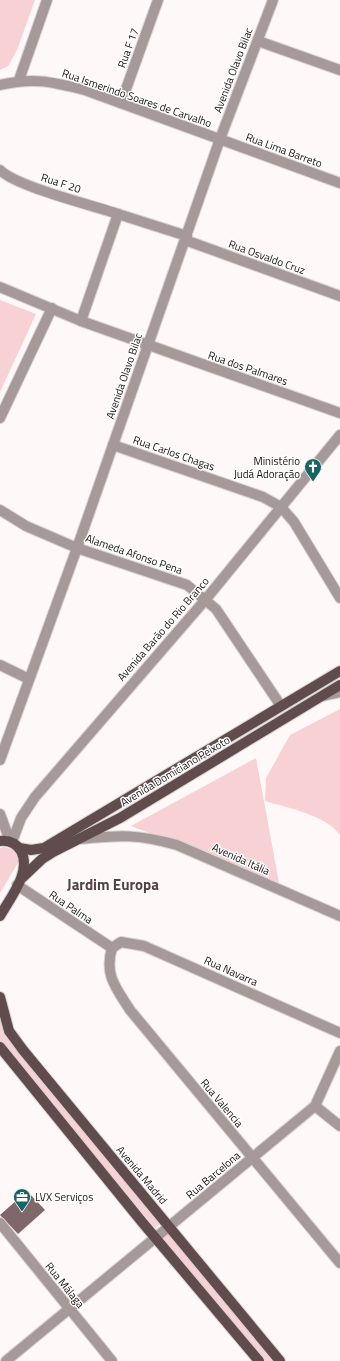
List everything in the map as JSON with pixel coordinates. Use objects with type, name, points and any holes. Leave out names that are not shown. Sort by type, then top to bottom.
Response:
[{"type":"main road","name":"Avenida Domiciano Peixoto","points":[[10,843],[31,850],[44,848],[340,671]]},
{"type":"main road","name":"Avenida Domiciano Peixoto","points":[[20,881],[42,859],[53,852],[120,818],[340,686]]},
{"type":"main road","points":[[0,916],[20,881],[24,859],[10,843]]},
{"type":"main road","name":"Avenida Madrid","points":[[0,997],[9,1031],[18,1044],[280,1361]]},
{"type":"main road","points":[[0,1047],[259,1361]]},
{"type":"street","points":[[19,80],[47,0]]},
{"type":"street","name":"Rua F 17","points":[[121,103],[158,0]]},
{"type":"street","name":"Avenida Olavo Bilac","points":[[0,760],[77,548],[220,139],[273,0]]},
{"type":"street","points":[[258,41],[340,70]]},
{"type":"street","name":"Rua Ismerindo Soares de Carvalho","points":[[0,85],[19,80],[46,80],[85,90],[220,139]]},
{"type":"street","name":"Rua Lima Barreto","points":[[220,139],[340,182]]},
{"type":"street","name":"Rua F 20","points":[[0,170],[5,175],[21,182],[186,238]]},
{"type":"street","points":[[81,321],[118,214]]},
{"type":"street","name":"Rua Osvaldo Cruz","points":[[186,238],[340,296]]},
{"type":"street","points":[[0,287],[81,321],[147,346]]},
{"type":"street","points":[[0,418],[52,308]]},
{"type":"street","name":"Rua dos Palmares","points":[[147,346],[340,413]]},
{"type":"street","name":"Avenida Barão do Rio Branco","points":[[10,843],[21,818],[35,797],[206,599],[340,435]]},
{"type":"street","name":"Rua Carlos Chagas","points":[[113,445],[263,497],[280,507],[294,522],[340,598]]},
{"type":"street","name":"Alameda Afonso Pena","points":[[0,510],[26,526],[77,548],[187,585],[206,599],[216,609],[280,706]]},
{"type":"street","points":[[0,666],[29,679]]},
{"type":"street","points":[[323,696],[340,692]]},
{"type":"street","points":[[0,814],[10,843]]},
{"type":"street","points":[[120,818],[122,828],[130,835]]},
{"type":"street","name":"Avenida Itália","points":[[80,839],[130,835],[149,837],[178,845],[340,916]]},
{"type":"street","name":"Rua Palma","points":[[20,881],[112,948]]},
{"type":"street","name":"Rua Navarra","points":[[112,948],[122,942],[144,946],[340,1033]]},
{"type":"street","name":"Rua Valencia","points":[[112,948],[108,961],[112,980],[130,1010],[340,1262]]},
{"type":"street","name":"Rua Barcelona","points":[[6,1361],[70,1310],[315,1106],[340,1051]]},
{"type":"street","points":[[315,1106],[340,1126]]},
{"type":"street","name":"Rua Málaga","points":[[0,1223],[112,1361]]},
{"type":"shaded area","points":[[0,0],[35,0],[17,50],[8,66],[0,70]]},
{"type":"shaded area","points":[[0,300],[36,314],[0,392]]},
{"type":"shaded area","points":[[340,709],[340,835],[326,822],[316,817],[265,801],[266,778],[290,735]]},
{"type":"shaded area","points":[[256,758],[279,883],[131,826]]},
{"type":"shaded area","points":[[5,847],[14,850],[19,861],[0,893],[0,848]]},
{"type":"shaded area","points":[[0,1021],[8,1037],[161,1223],[155,1228],[0,1042]]},
{"type":"shaded area","points":[[168,1233],[273,1361],[265,1361],[162,1239]]},
{"type":"building","name":"LVX Serviços","points":[[27,1191],[45,1210],[18,1234],[0,1215]]},
{"type":"place","name":"Ministério Judá Adoração","points":[[313,482]]},
{"type":"place","name":"LVX Serviços","points":[[22,1212]]},
{"type":"district","name":"Jardim Europa","points":[[113,884]]}]
